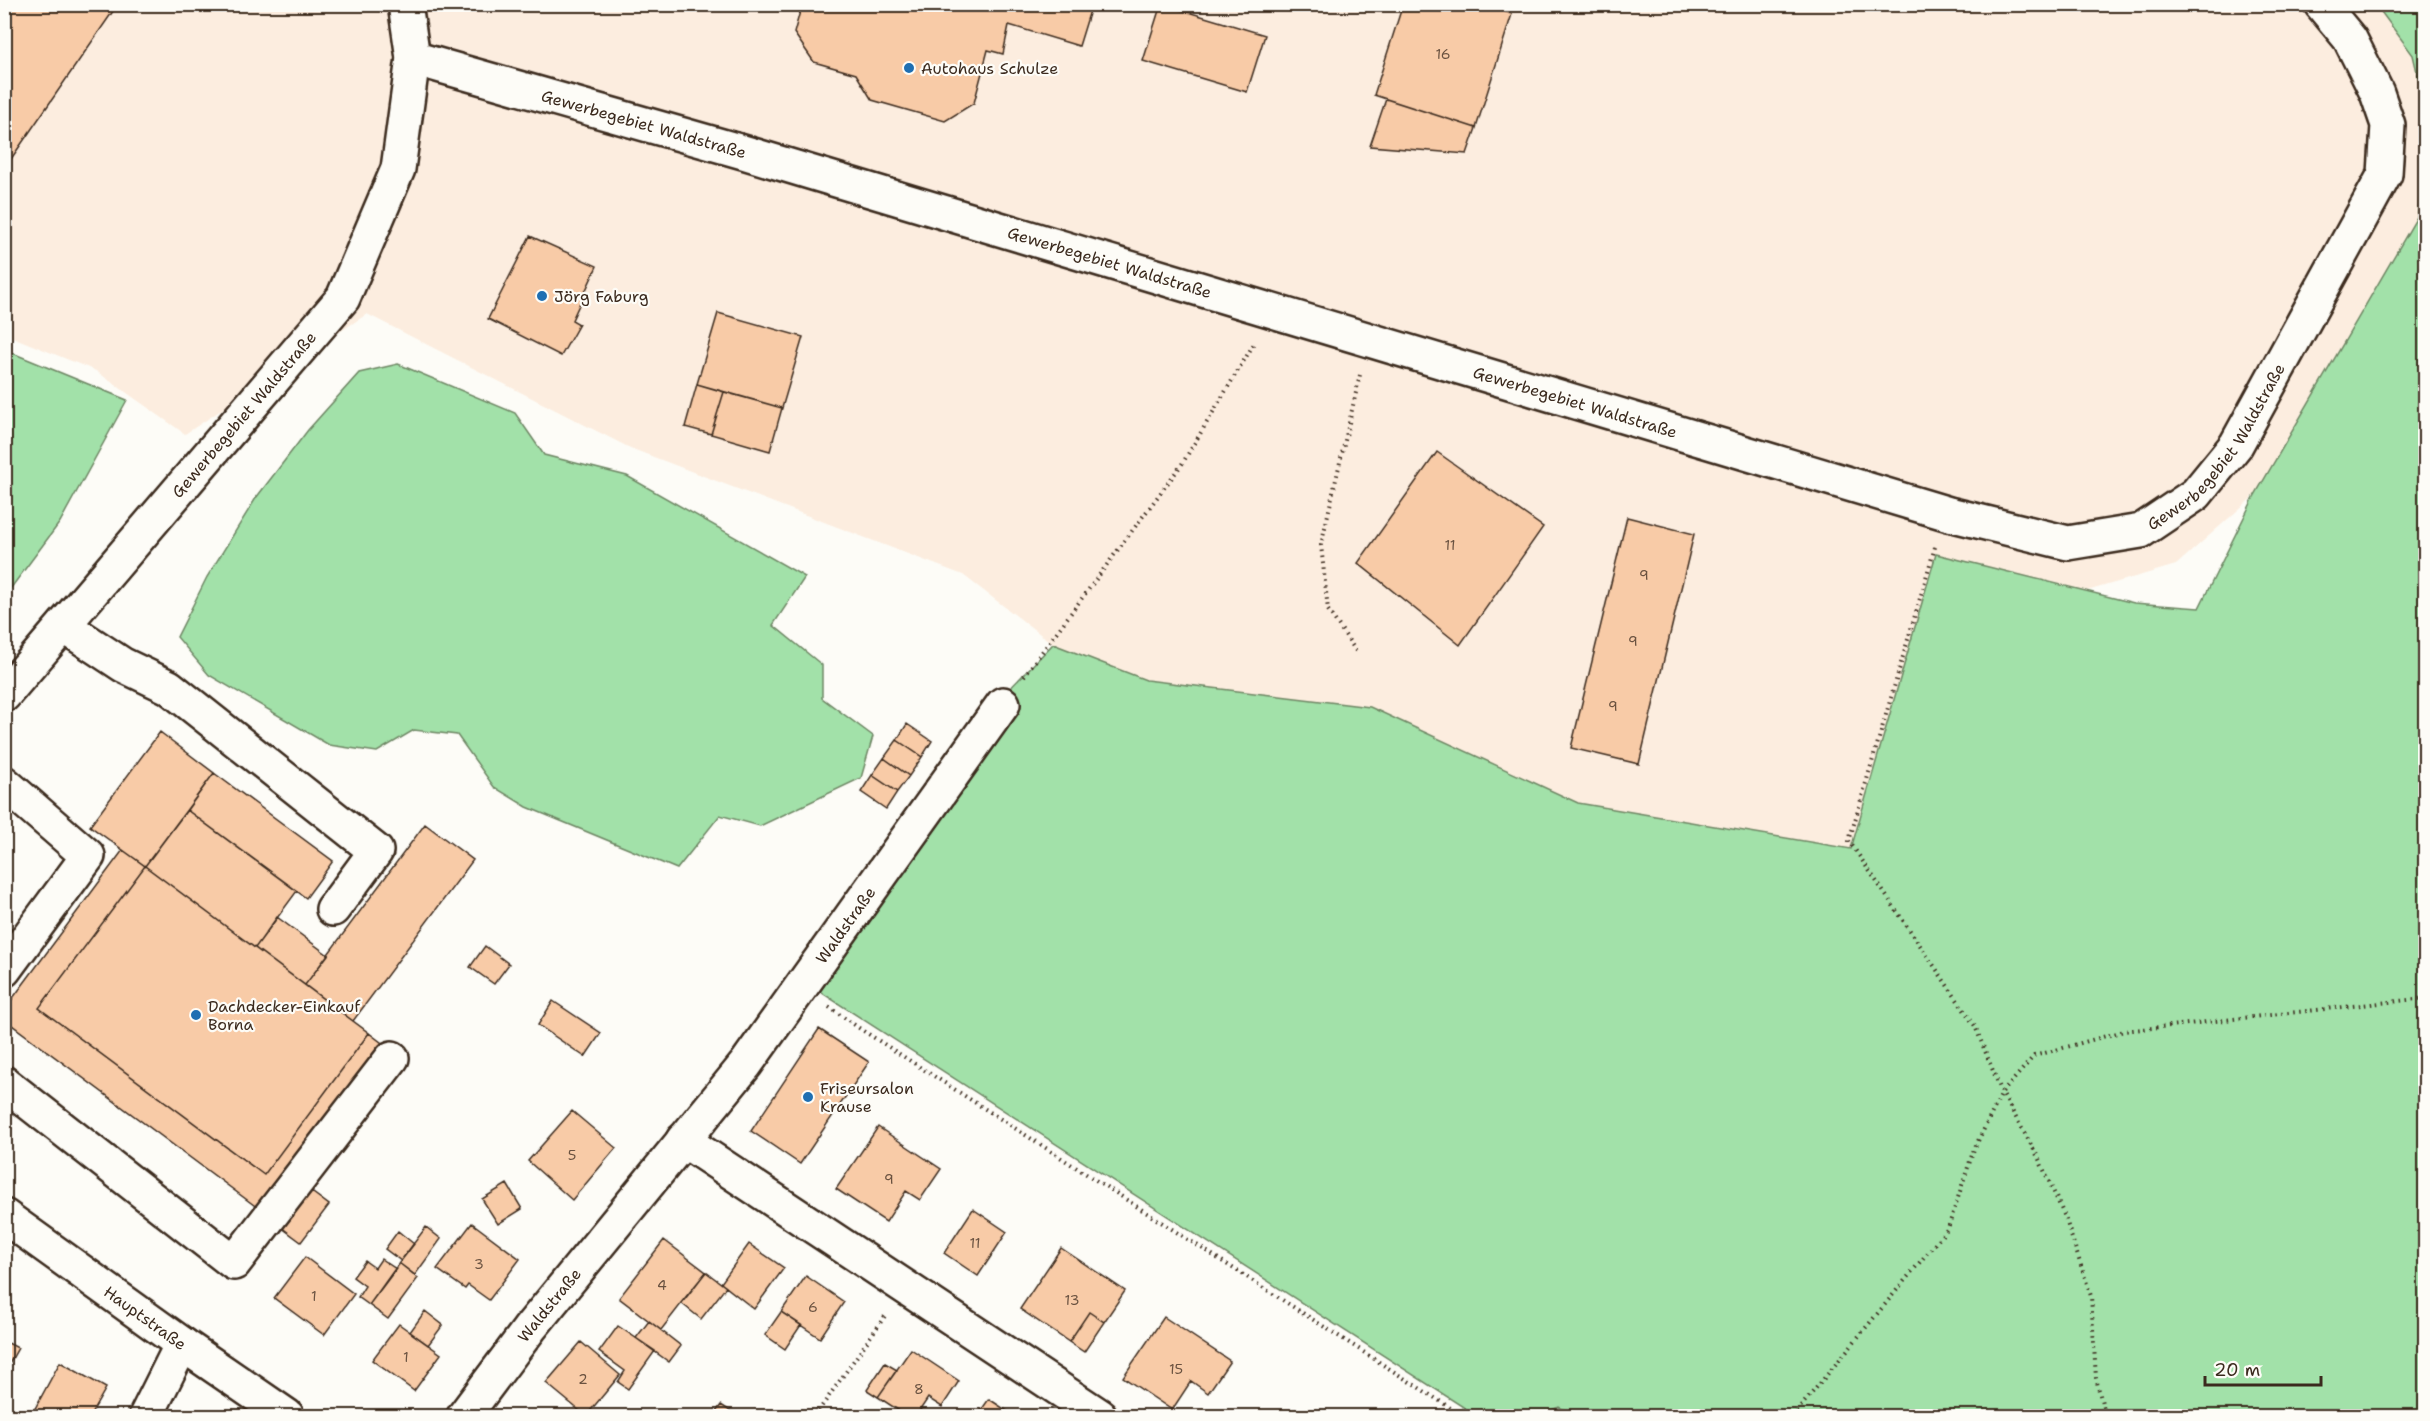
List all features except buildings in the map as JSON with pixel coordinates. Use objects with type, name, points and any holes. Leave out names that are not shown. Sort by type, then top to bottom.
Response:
[{"type":"street","name":"Gewerbegebiet Waldstraße","points":[[4,695],[344,298],[398,169],[413,58],[405,4]]},
{"type":"street","name":"Gewerbegebiet Waldstraße","points":[[413,58],[590,107],[1942,511],[2068,543],[2141,531],[2196,494],[2236,445],[2385,174],[2388,125],[2377,93],[2350,39],[2321,4]]},
{"type":"street","points":[[64,626],[123,665],[169,687],[376,850],[333,909]]},
{"type":"street","name":"Waldstraße","points":[[464,1416],[530,1328],[746,1064],[1003,704]]},
{"type":"street","points":[[4,783],[88,856],[4,970]]},
{"type":"street","points":[[4,1083],[234,1263],[392,1058]]},
{"type":"street","points":[[683,1140],[1100,1416]]},
{"type":"street","name":"Hauptstraße","points":[[4,1216],[182,1344],[287,1416]]},
{"type":"street","points":[[146,1416],[182,1344]]},
{"type":"path","points":[[1003,704],[1182,464],[1274,310]]},
{"type":"path","points":[[1356,651],[1328,610],[1321,545],[1368,339]]},
{"type":"path","points":[[1942,511],[1941,526],[1849,841],[1975,1026],[2002,1093],[2038,1156],[2065,1217],[2091,1296],[2096,1378],[2105,1416]]},
{"type":"path","points":[[802,987],[860,1029],[1463,1416]]},
{"type":"path","points":[[1793,1416],[1948,1228],[1974,1149],[2002,1093],[2034,1056],[2124,1031],[2426,998]]},
{"type":"path","points":[[815,1416],[905,1287]]},
{"type":"shaded area","points":[[4,5],[2376,5],[2413,55],[2425,106],[2425,165],[2417,217],[2255,495],[2176,565],[2087,591],[1936,554],[1852,849],[1578,803],[1370,707],[1146,680],[1053,644],[963,575],[630,448],[367,314],[185,434],[96,371],[5,334]]},
{"type":"green space","points":[[2376,5],[2425,5],[2425,106],[2413,55]]},
{"type":"green space","points":[[2425,165],[2425,1416],[1576,1416],[1559,1407],[1536,1416],[1477,1416],[819,991],[971,729],[1053,644],[1146,680],[1370,707],[1578,803],[1851,849],[1936,554],[2134,603],[2199,608],[2255,495],[2417,217]]},
{"type":"green space","points":[[5,350],[127,400],[60,522],[5,596]]},
{"type":"green space","points":[[398,364],[515,413],[544,455],[627,476],[805,577],[773,625],[822,665],[822,698],[873,736],[861,778],[760,826],[720,815],[677,869],[527,807],[494,787],[457,735],[414,730],[377,752],[329,745],[209,675],[177,637],[207,577],[256,498],[308,430],[359,373]]},
{"type":"place","name":"Autohaus Schulze","points":[[909,68]]},
{"type":"place","name":"Jörg Faburg","points":[[542,296]]},
{"type":"place","name":"Dachdecker-Einkauf Borna","points":[[196,1015]]},
{"type":"place","name":"Friseursalon Krause","points":[[808,1097]]}]
